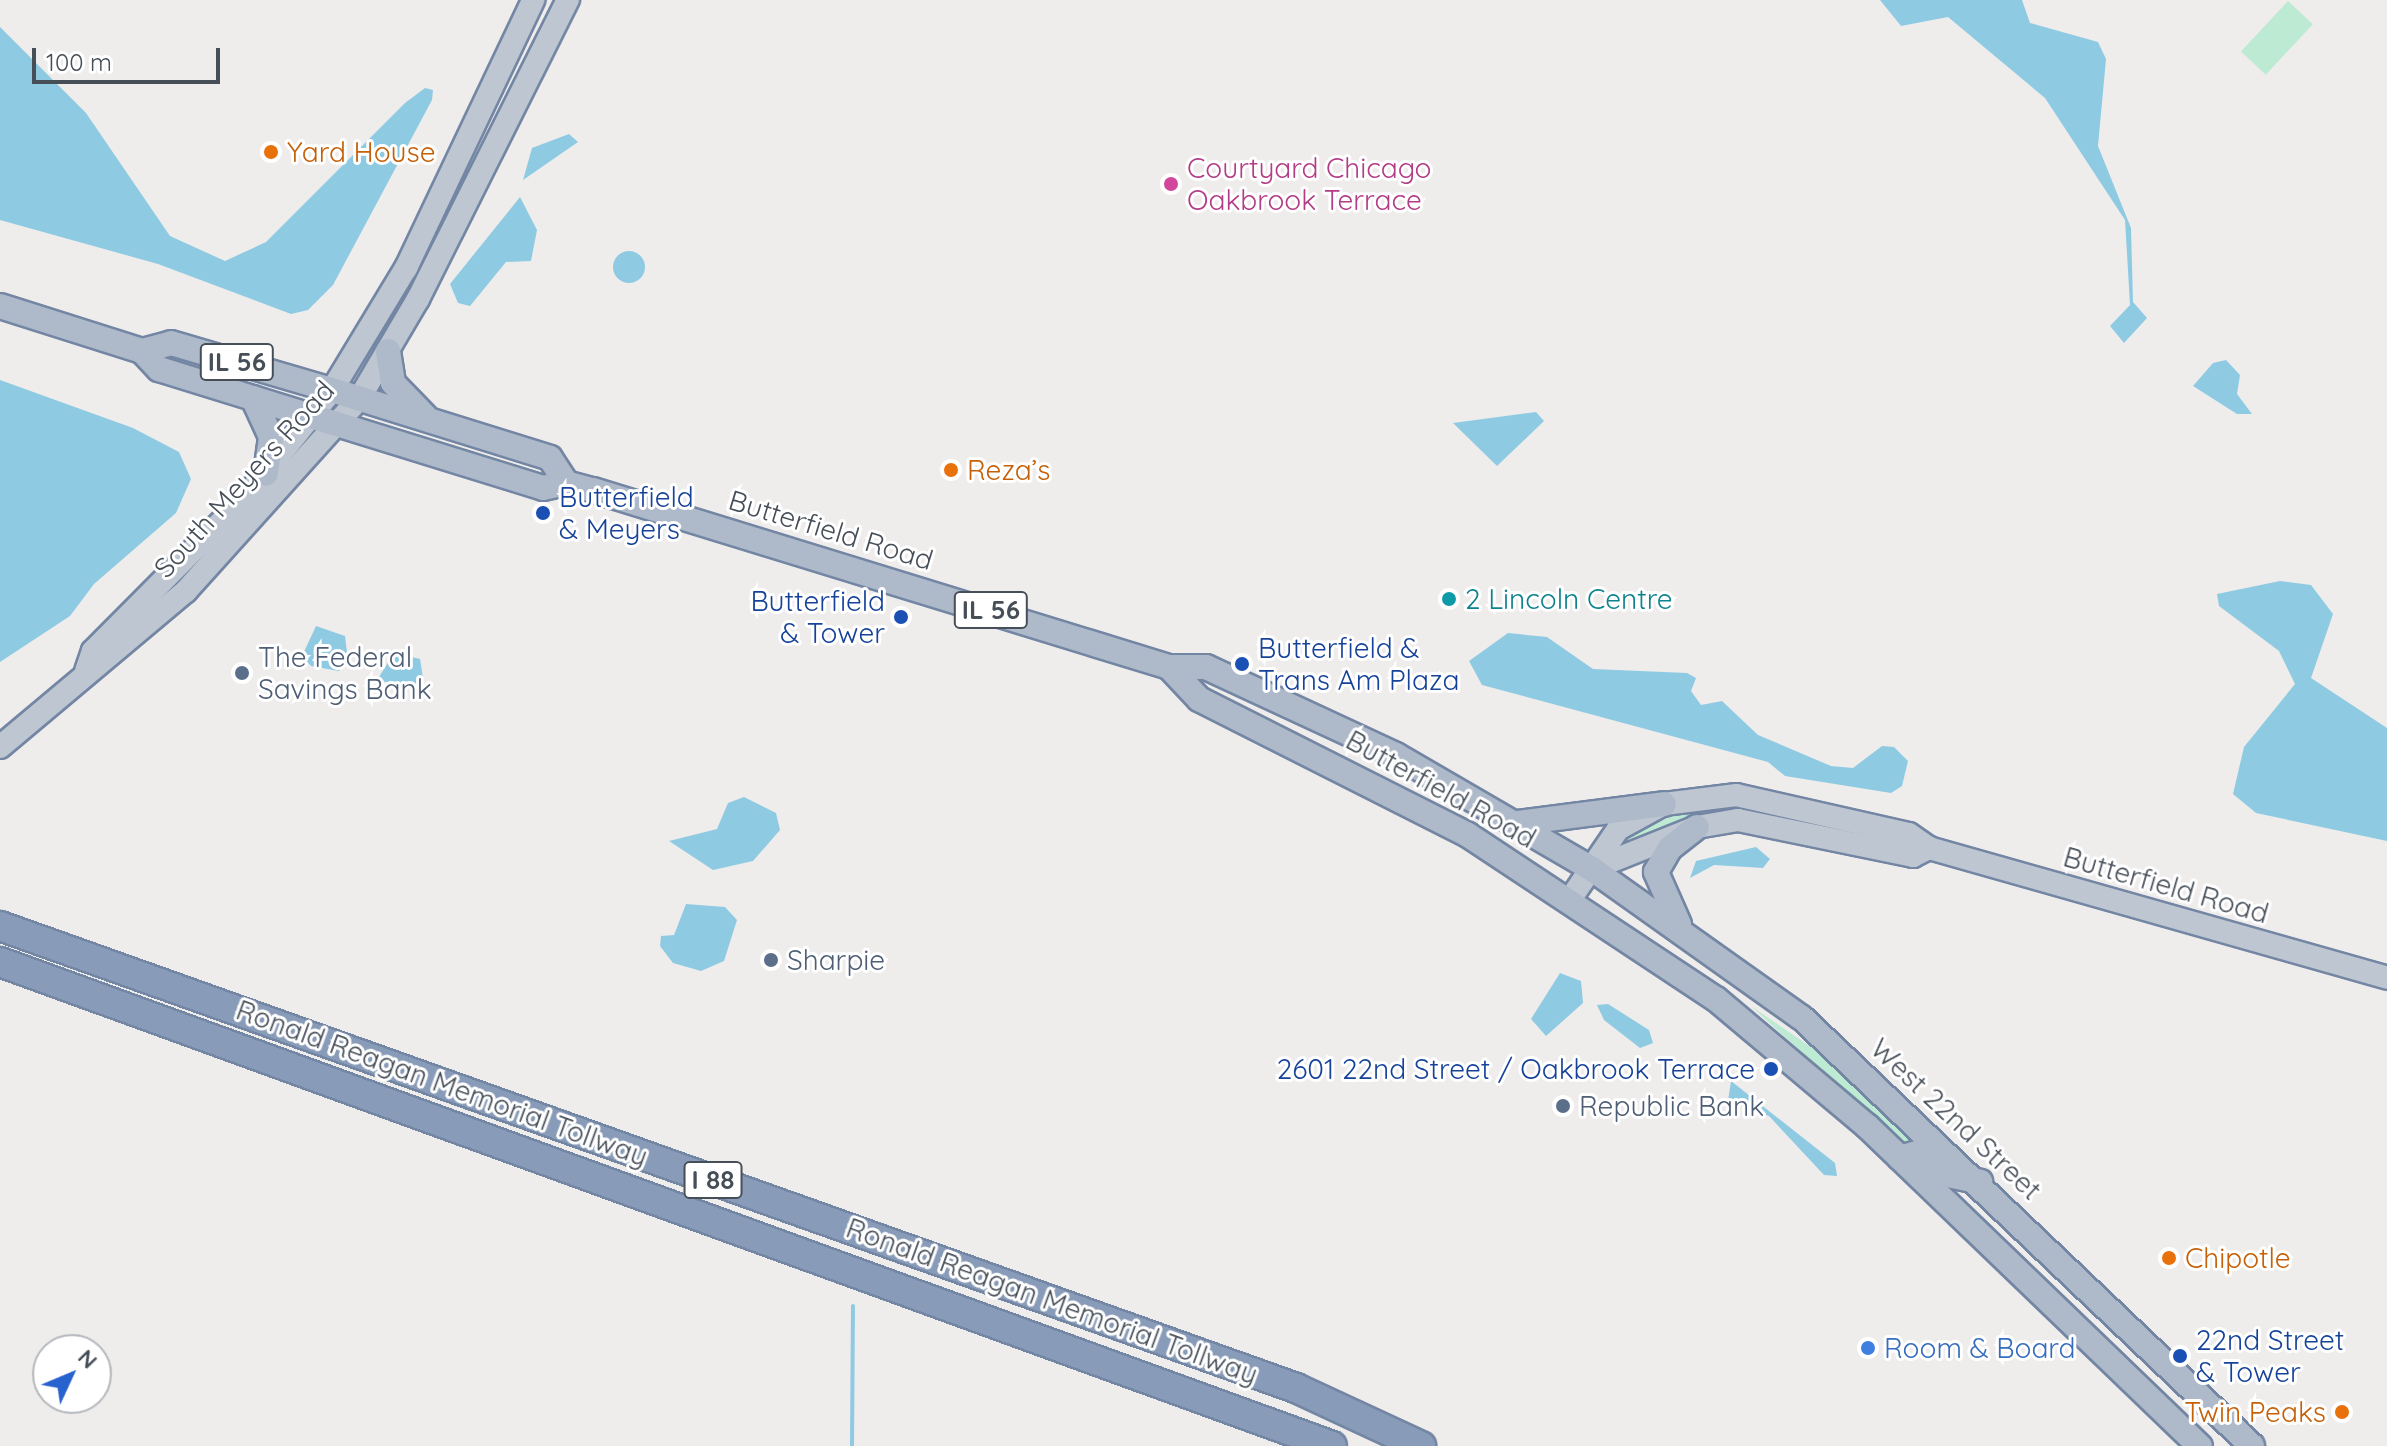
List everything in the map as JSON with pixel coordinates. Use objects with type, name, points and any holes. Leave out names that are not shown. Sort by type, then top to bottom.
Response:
[{"type":"highway","name":"Ronald Reagan Memorial Tollway","points":[[0,926],[1296,1388],[1421,1446]]},
{"type":"highway","name":"Ronald Reagan Memorial Tollway","points":[[0,962],[1332,1446]]},
{"type":"main road","name":"Butterfield Road","points":[[0,306],[142,351],[159,369],[543,488],[566,483],[1169,667],[1206,667],[1315,715],[1518,823],[1592,869]]},
{"type":"main road","name":"Butterfield Road","points":[[142,351],[171,343],[332,390],[550,458],[566,483]]},
{"type":"main road","points":[[388,351],[393,383],[433,423]]},
{"type":"main road","points":[[253,398],[271,437],[266,474]]},
{"type":"main road","name":"Butterfield Road","points":[[1169,667],[1199,699],[1380,787],[1571,898]]},
{"type":"main road","points":[[1518,823],[1664,804]]},
{"type":"main road","points":[[1684,933],[1656,872],[1670,848],[1697,827]]},
{"type":"main road","name":"West 22nd Street","points":[[1592,869],[1802,1018],[1980,1182],[2252,1446]]},
{"type":"main road","points":[[1571,898],[1757,1031],[1900,1158],[2200,1446]]},
{"type":"main road","points":[[1900,1158],[1920,1152],[1948,1175],[1980,1182]]},
{"type":"street","name":"South Meyers Road","points":[[86,671],[93,651],[266,474],[314,417],[332,390],[406,268],[533,0]]},
{"type":"street","name":"South Meyers Road","points":[[0,747],[86,671],[104,665],[186,591],[339,425],[359,399],[388,351],[568,0]]},
{"type":"street","points":[[515,108],[508,88],[518,31]]},
{"type":"street","name":"Butterfield Road","points":[[1571,898],[1618,829],[1664,804],[1736,795],[1798,804],[1909,834],[1929,848],[2387,978]]},
{"type":"street","name":"Butterfield Road","points":[[1592,869],[1697,827],[1738,820],[1913,856],[1929,848]]},
{"type":"green space","points":[[2288,1],[2313,24],[2266,75],[2241,51]]},
{"type":"green space","points":[[1750,804],[1627,846],[1618,839],[1681,813]]},
{"type":"green space","points":[[1751,1006],[1843,1069],[1924,1143],[1906,1148]]},
{"type":"water","points":[[1880,0],[2022,0],[2030,23],[2098,42],[2106,59],[2098,146],[2131,228],[2133,302],[2147,318],[2124,343],[2110,326],[2130,305],[2125,220],[2045,98],[1948,17],[1901,26]]},
{"type":"water","points":[[0,27],[86,113],[170,236],[225,261],[266,242],[405,103],[425,88],[433,90],[432,100],[333,285],[308,310],[291,314],[158,264],[0,220]]},
{"type":"water","points":[[569,134],[578,142],[523,180],[532,148]]},
{"type":"water","points":[[520,197],[537,230],[531,261],[506,262],[470,306],[458,303],[450,284]]},
{"type":"water","points":[[629,251],[640,256],[645,267],[640,278],[629,283],[618,278],[613,267],[618,256]]},
{"type":"water","points":[[2226,360],[2240,375],[2237,394],[2252,414],[2237,414],[2193,386],[2213,363]]},
{"type":"water","points":[[0,380],[133,428],[179,452],[191,479],[176,513],[94,584],[70,616],[0,662]]},
{"type":"water","points":[[1536,412],[1544,421],[1497,466],[1453,423]]},
{"type":"water","points":[[2280,581],[2311,585],[2333,614],[2311,678],[2387,728],[2387,841],[2256,813],[2233,794],[2244,747],[2295,684],[2279,651],[2219,606],[2217,594]]},
{"type":"water","points":[[316,626],[345,636],[348,661],[339,671],[311,666],[302,656]]},
{"type":"water","points":[[1508,633],[1547,637],[1593,669],[1687,673],[1696,678],[1691,691],[1701,705],[1722,701],[1758,735],[1831,766],[1853,768],[1882,746],[1894,747],[1908,761],[1902,786],[1891,793],[1785,776],[1768,762],[1482,685],[1469,661]]},
{"type":"water","points":[[394,653],[420,659],[425,691],[377,680]]},
{"type":"water","points":[[744,797],[776,813],[780,830],[753,861],[713,870],[669,841],[717,829],[728,803]]},
{"type":"water","points":[[1756,847],[1770,859],[1763,868],[1714,865],[1690,878],[1696,861]]},
{"type":"water","points":[[686,904],[725,907],[737,920],[724,961],[701,971],[673,963],[660,946],[661,936],[674,935]]},
{"type":"water","points":[[1560,973],[1581,981],[1583,1003],[1546,1036],[1531,1019]]},
{"type":"water","points":[[1608,1004],[1649,1030],[1653,1043],[1640,1048],[1604,1020],[1597,1005]]},
{"type":"water","points":[[1731,1081],[1835,1163],[1837,1176],[1824,1175],[1769,1116],[1728,1101]]},
{"type":"waterway","points":[[852,1446],[853,1306]]},
{"type":"place","name":"Yard House","points":[[271,152]]},
{"type":"place","name":"Courtyard Chicago Oakbrook Terrace","points":[[1171,184]]},
{"type":"place","name":"Reza’s","points":[[951,470]]},
{"type":"place","name":"Butterfield & Meyers","points":[[543,513]]},
{"type":"place","name":"2 Lincoln Centre","points":[[1449,599]]},
{"type":"place","name":"Butterfield & Tower","points":[[901,617]]},
{"type":"place","name":"Butterfield & Trans Am Plaza","points":[[1242,664]]},
{"type":"place","name":"The Federal Savings Bank","points":[[242,673]]},
{"type":"place","name":"Sharpie","points":[[771,960]]},
{"type":"place","name":"2601 22nd Street / Oakbrook Terrace","points":[[1771,1069]]},
{"type":"place","name":"Republic Bank","points":[[1563,1106]]},
{"type":"place","name":"Chipotle","points":[[2169,1258]]},
{"type":"place","name":"Room & Board","points":[[1868,1348]]},
{"type":"place","name":"22nd Street & Tower","points":[[2180,1356]]},
{"type":"place","name":"Twin Peaks","points":[[2342,1412]]}]
